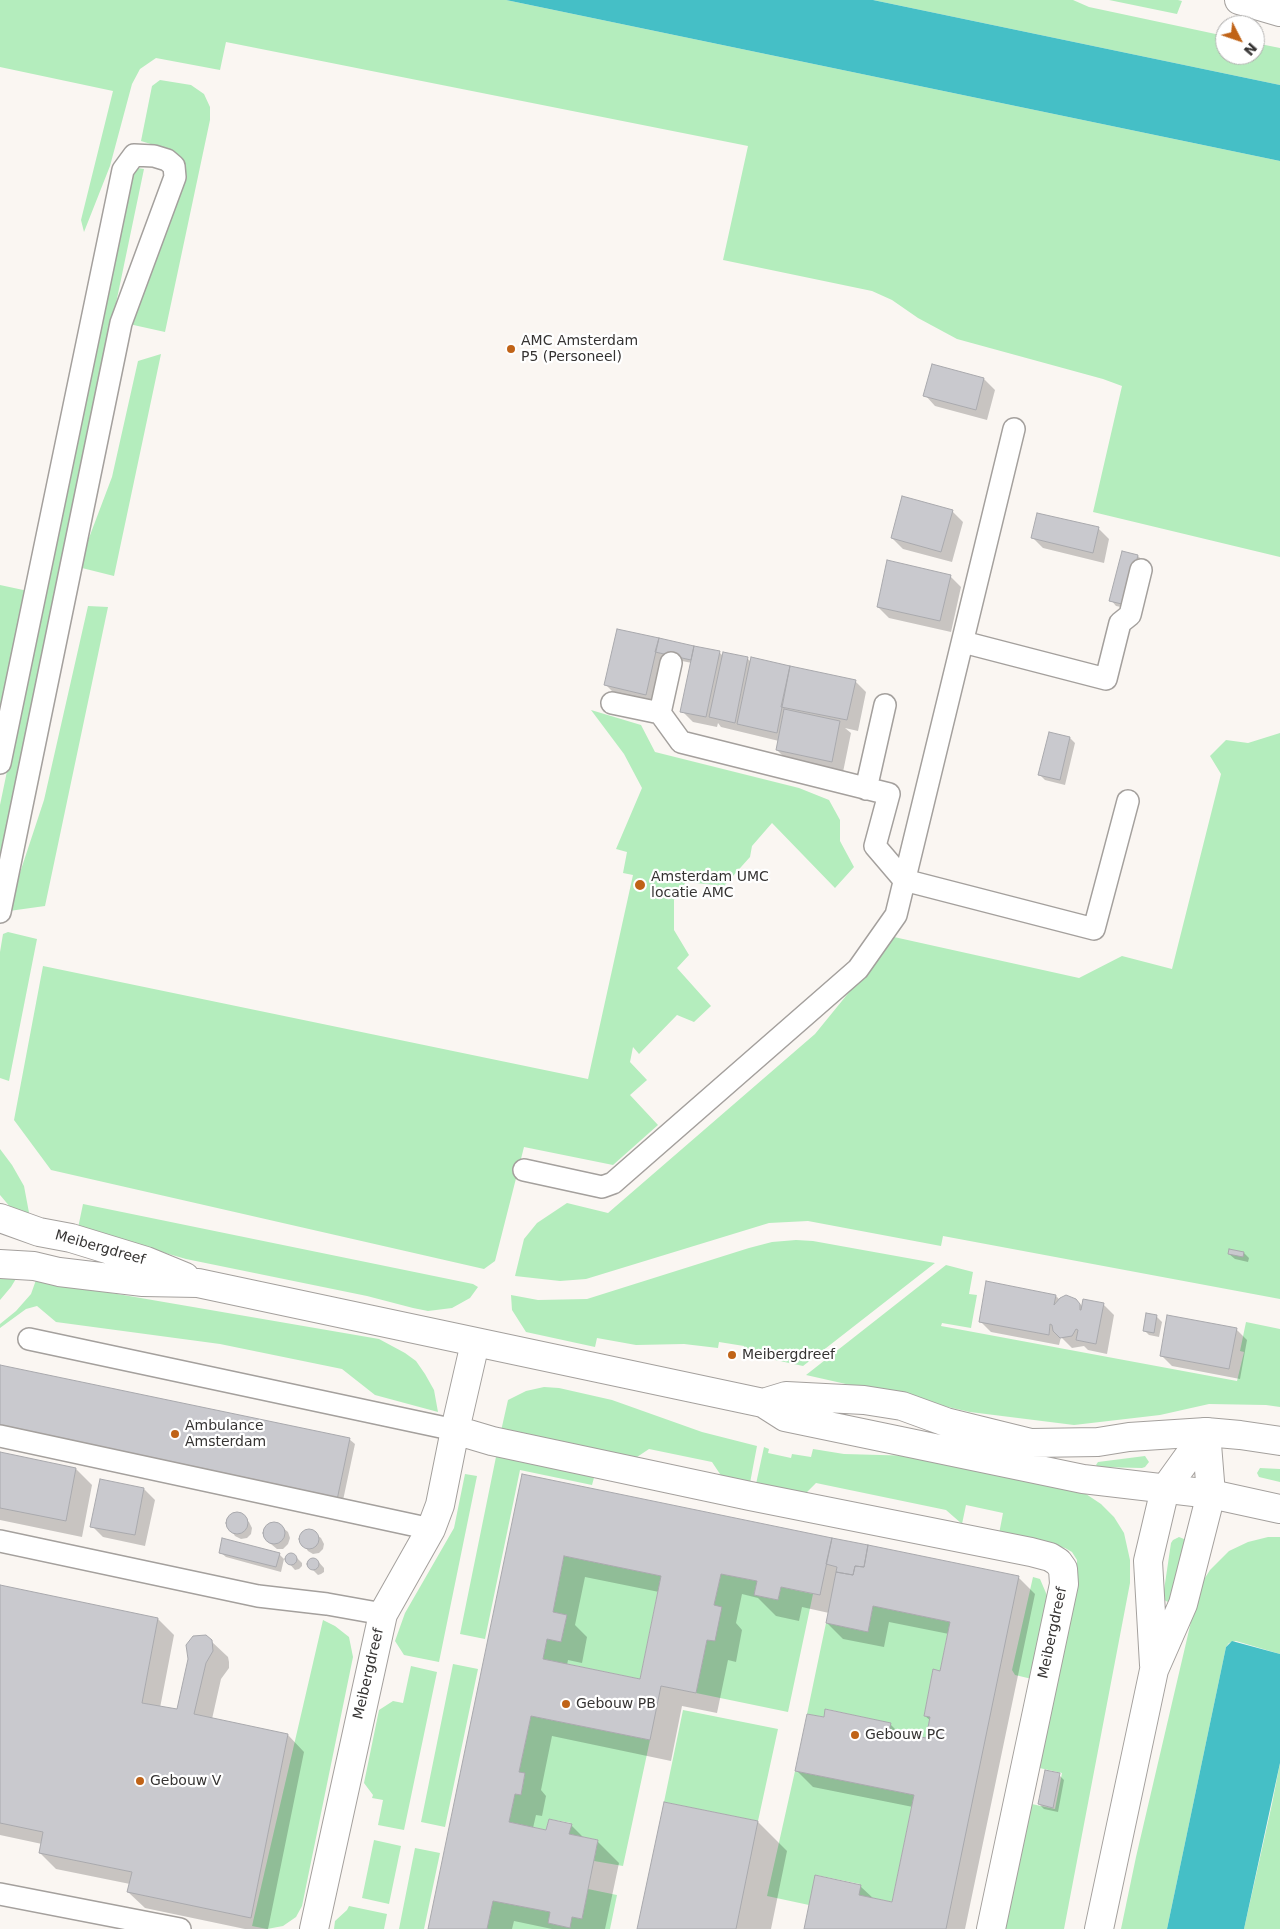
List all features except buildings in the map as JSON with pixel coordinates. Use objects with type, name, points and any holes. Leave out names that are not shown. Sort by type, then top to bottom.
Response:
[{"type":"street","points":[[1239,0],[1280,12]]},
{"type":"street","name":"Meibergdreef","points":[[0,1218],[39,1232],[71,1238],[146,1260],[198,1283]]},
{"type":"street","name":"Meibergdreef","points":[[0,1264],[34,1266],[59,1272],[143,1282],[198,1283],[763,1403],[785,1417],[1083,1479],[1211,1494],[1280,1509]]},
{"type":"street","name":"Meibergdreef","points":[[314,1929],[383,1614],[431,1529],[440,1505],[475,1343]]},
{"type":"street","name":"Meibergdreef","points":[[763,1403],[786,1396],[864,1400],[902,1406],[946,1422],[1031,1443],[1098,1442],[1129,1437],[1206,1432],[1280,1441]]},
{"type":"street","name":"Meibergdreef","points":[[455,1430],[492,1441],[740,1494],[1031,1552],[1050,1557],[1058,1562],[1062,1568],[1064,1584],[992,1929]]},
{"type":"street","points":[[1154,1670],[1148,1561],[1165,1489],[1206,1432]]},
{"type":"street","points":[[1100,1929],[1154,1670],[1183,1604],[1211,1494],[1206,1432]]},
{"type":"lane","points":[[0,763],[124,170],[134,155],[154,156],[167,160],[174,166],[176,177],[121,323],[0,912]]},
{"type":"lane","points":[[524,1170],[602,1187],[612,1183],[858,969],[896,915],[1014,429]]},
{"type":"lane","points":[[963,642],[1106,679],[1120,623],[1130,615],[1142,570]]},
{"type":"lane","points":[[660,713],[671,663]]},
{"type":"lane","points":[[612,703],[660,713],[681,742],[888,794],[875,846],[904,880],[1094,929],[1128,801]]},
{"type":"lane","points":[[866,788],[884,705]]},
{"type":"lane","points":[[29,1339],[455,1430]]},
{"type":"lane","points":[[0,1436],[431,1529]]},
{"type":"lane","points":[[0,1541],[258,1596],[327,1604],[383,1614]]},
{"type":"lane","points":[[0,1894],[180,1929]]},
{"type":"green space","points":[[0,0],[506,0],[1280,161],[1280,557],[1093,512],[1122,386],[1103,379],[957,339],[918,318],[892,300],[872,291],[723,260],[748,146],[226,42],[220,70],[156,58],[140,69],[132,84],[110,166],[84,232],[81,220],[113,91],[0,67]]},
{"type":"green space","points":[[873,0],[1073,0],[1089,7],[1215,34],[1215,65],[1265,65],[1265,45],[1280,48],[1280,85]]},
{"type":"green space","points":[[1109,0],[1178,0],[1182,1],[1177,14]]},
{"type":"green space","points":[[160,80],[191,85],[204,94],[210,107],[210,120],[165,332],[129,324],[173,151],[141,141],[152,86]]},
{"type":"green space","points":[[132,167],[144,169],[0,860],[0,805]]},
{"type":"green space","points":[[161,354],[114,576],[78,567],[112,477],[138,361]]},
{"type":"green space","points":[[0,585],[28,591],[0,727]]},
{"type":"green space","points":[[88,606],[108,607],[45,906],[9,911],[8,909],[44,800]]},
{"type":"green space","points":[[591,710],[641,725],[655,752],[799,788],[829,800],[840,820],[840,841],[854,867],[835,888],[772,823],[752,846],[750,857],[724,886],[686,882],[674,900],[674,930],[689,955],[677,968],[711,1006],[694,1022],[677,1015],[639,1054],[633,1047],[630,1062],[647,1080],[630,1095],[658,1125],[613,1165],[524,1147],[495,1261],[484,1269],[51,1170],[14,1120],[43,966],[588,1079],[633,875],[623,873],[627,852],[616,849],[642,788],[624,754]]},
{"type":"green space","points":[[1280,733],[1280,1299],[943,1236],[941,1246],[808,1221],[769,1223],[586,1279],[560,1281],[515,1276],[524,1239],[537,1223],[567,1203],[608,1213],[815,1034],[894,937],[1079,978],[1122,956],[1172,969],[1221,774],[1210,756],[1226,740],[1248,743]]},
{"type":"green space","points":[[8,932],[37,939],[9,1081],[0,1078],[0,952],[3,934]]},
{"type":"green space","points":[[0,1149],[24,1186],[30,1218],[11,1208],[0,1195]]},
{"type":"green space","points":[[83,1204],[473,1284],[478,1287],[470,1298],[452,1308],[428,1311],[413,1308],[367,1296],[186,1259],[78,1228]]},
{"type":"green space","points":[[813,1241],[935,1263],[803,1366],[743,1353],[744,1346],[719,1342],[718,1348],[684,1344],[636,1345],[597,1338],[595,1347],[526,1332],[512,1310],[511,1295],[538,1300],[587,1299],[749,1248],[772,1242]]},
{"type":"green space","points":[[946,1265],[973,1272],[969,1294],[977,1295],[971,1328],[942,1323],[941,1326],[1237,1381],[1244,1352],[1240,1351],[1246,1322],[1280,1329],[1280,1407],[1209,1404],[1160,1415],[1074,1425],[970,1412],[806,1375]]},
{"type":"green space","points":[[17,1277],[11,1287],[0,1300],[0,1278]]},
{"type":"green space","points":[[36,1280],[379,1339],[416,1361],[434,1390],[438,1412],[375,1395],[342,1369],[220,1344],[56,1322],[37,1306],[26,1309],[0,1328],[0,1324],[16,1311],[31,1294]]},
{"type":"green space","points":[[544,1387],[559,1388],[612,1400],[702,1432],[757,1446],[750,1483],[722,1477],[712,1462],[649,1449],[634,1459],[501,1431],[508,1400],[526,1391]]},
{"type":"green space","points":[[764,1447],[769,1449],[768,1453],[791,1458],[792,1454],[811,1457],[813,1449],[844,1454],[917,1456],[1083,1492],[1101,1504],[1114,1517],[1124,1533],[1130,1560],[1130,1583],[1064,1929],[1001,1929],[1027,1803],[1055,1809],[1062,1773],[1035,1767],[1077,1560],[1072,1552],[1065,1548],[999,1534],[1003,1513],[966,1505],[962,1524],[946,1510],[816,1483],[805,1494],[756,1484]]},
{"type":"green space","points":[[497,1452],[595,1474],[592,1485],[520,1470],[485,1639],[460,1634]]},
{"type":"green space","points":[[1145,1456],[1149,1462],[1142,1468],[1098,1467],[1096,1465],[1098,1462]]},
{"type":"green space","points":[[1260,1468],[1280,1469],[1280,1482],[1259,1477],[1257,1473]]},
{"type":"green space","points":[[465,1474],[477,1476],[439,1662],[404,1655],[395,1641],[405,1613],[454,1528]]},
{"type":"green space","points":[[1179,1537],[1186,1542],[1172,1601],[1168,1602],[1163,1597],[1171,1543]]},
{"type":"green space","points":[[1268,1537],[1280,1537],[1280,1654],[1236,1641],[1229,1643],[1226,1647],[1167,1929],[1121,1929],[1197,1596],[1210,1570],[1229,1551],[1248,1542]]},
{"type":"green space","points":[[564,1556],[661,1576],[640,1679],[543,1659],[547,1639],[561,1642],[567,1615],[553,1612]]},
{"type":"green space","points":[[721,1574],[757,1581],[754,1595],[778,1600],[781,1587],[813,1594],[788,1712],[696,1693],[707,1640],[715,1641],[714,1605]]},
{"type":"green space","points":[[1033,1577],[1040,1579],[1049,1600],[1032,1679],[1015,1675],[1012,1670]]},
{"type":"green space","points":[[873,1606],[950,1622],[940,1671],[933,1670],[924,1716],[930,1717],[926,1738],[889,1731],[890,1723],[826,1709],[824,1717],[807,1714],[826,1623],[868,1632]]},
{"type":"green space","points":[[323,1620],[335,1626],[349,1637],[353,1657],[302,1906],[296,1917],[283,1926],[267,1929],[252,1926]]},
{"type":"green space","points":[[453,1664],[478,1669],[445,1827],[421,1822]]},
{"type":"green space","points":[[411,1666],[437,1672],[404,1830],[378,1825],[383,1800],[372,1798],[373,1795],[364,1783],[379,1710],[393,1701],[403,1703]]},
{"type":"green space","points":[[683,1710],[778,1729],[758,1821],[664,1802]]},
{"type":"green space","points":[[531,1716],[650,1740],[623,1866],[594,1861],[598,1840],[569,1834],[571,1823],[549,1819],[546,1830],[509,1822],[515,1794],[521,1795],[525,1774],[519,1772]]},
{"type":"green space","points":[[1280,1763],[1280,1929],[1244,1929],[1272,1804]]},
{"type":"green space","points":[[795,1771],[914,1795],[892,1902],[859,1895],[860,1884],[816,1875],[809,1905],[767,1896]]},
{"type":"green space","points":[[374,1840],[401,1846],[389,1904],[362,1898]]},
{"type":"green space","points":[[415,1848],[440,1853],[424,1929],[399,1929]]},
{"type":"green space","points":[[588,1889],[617,1895],[610,1929],[487,1929],[493,1901],[550,1912],[548,1923],[570,1928],[572,1917],[582,1919]]},
{"type":"green space","points":[[349,1906],[387,1914],[384,1929],[334,1929],[335,1921]]},
{"type":"water","points":[[506,0],[873,0],[1280,85],[1280,161]]},
{"type":"water","points":[[1232,1641],[1280,1654],[1280,1763],[1244,1929],[1167,1929],[1226,1647]]},
{"type":"place","name":"AMC Amsterdam P5 (Personeel)","points":[[511,349]]},
{"type":"place","name":"Amsterdam UMC locatie AMC","points":[[640,885]]},
{"type":"place","name":"Meibergdreef","points":[[732,1355]]},
{"type":"place","name":"Ambulance Amsterdam","points":[[175,1434]]},
{"type":"place","name":"Gebouw PB","points":[[566,1704]]},
{"type":"place","name":"Gebouw PC","points":[[855,1735]]},
{"type":"place","name":"Gebouw V","points":[[140,1781]]}]
